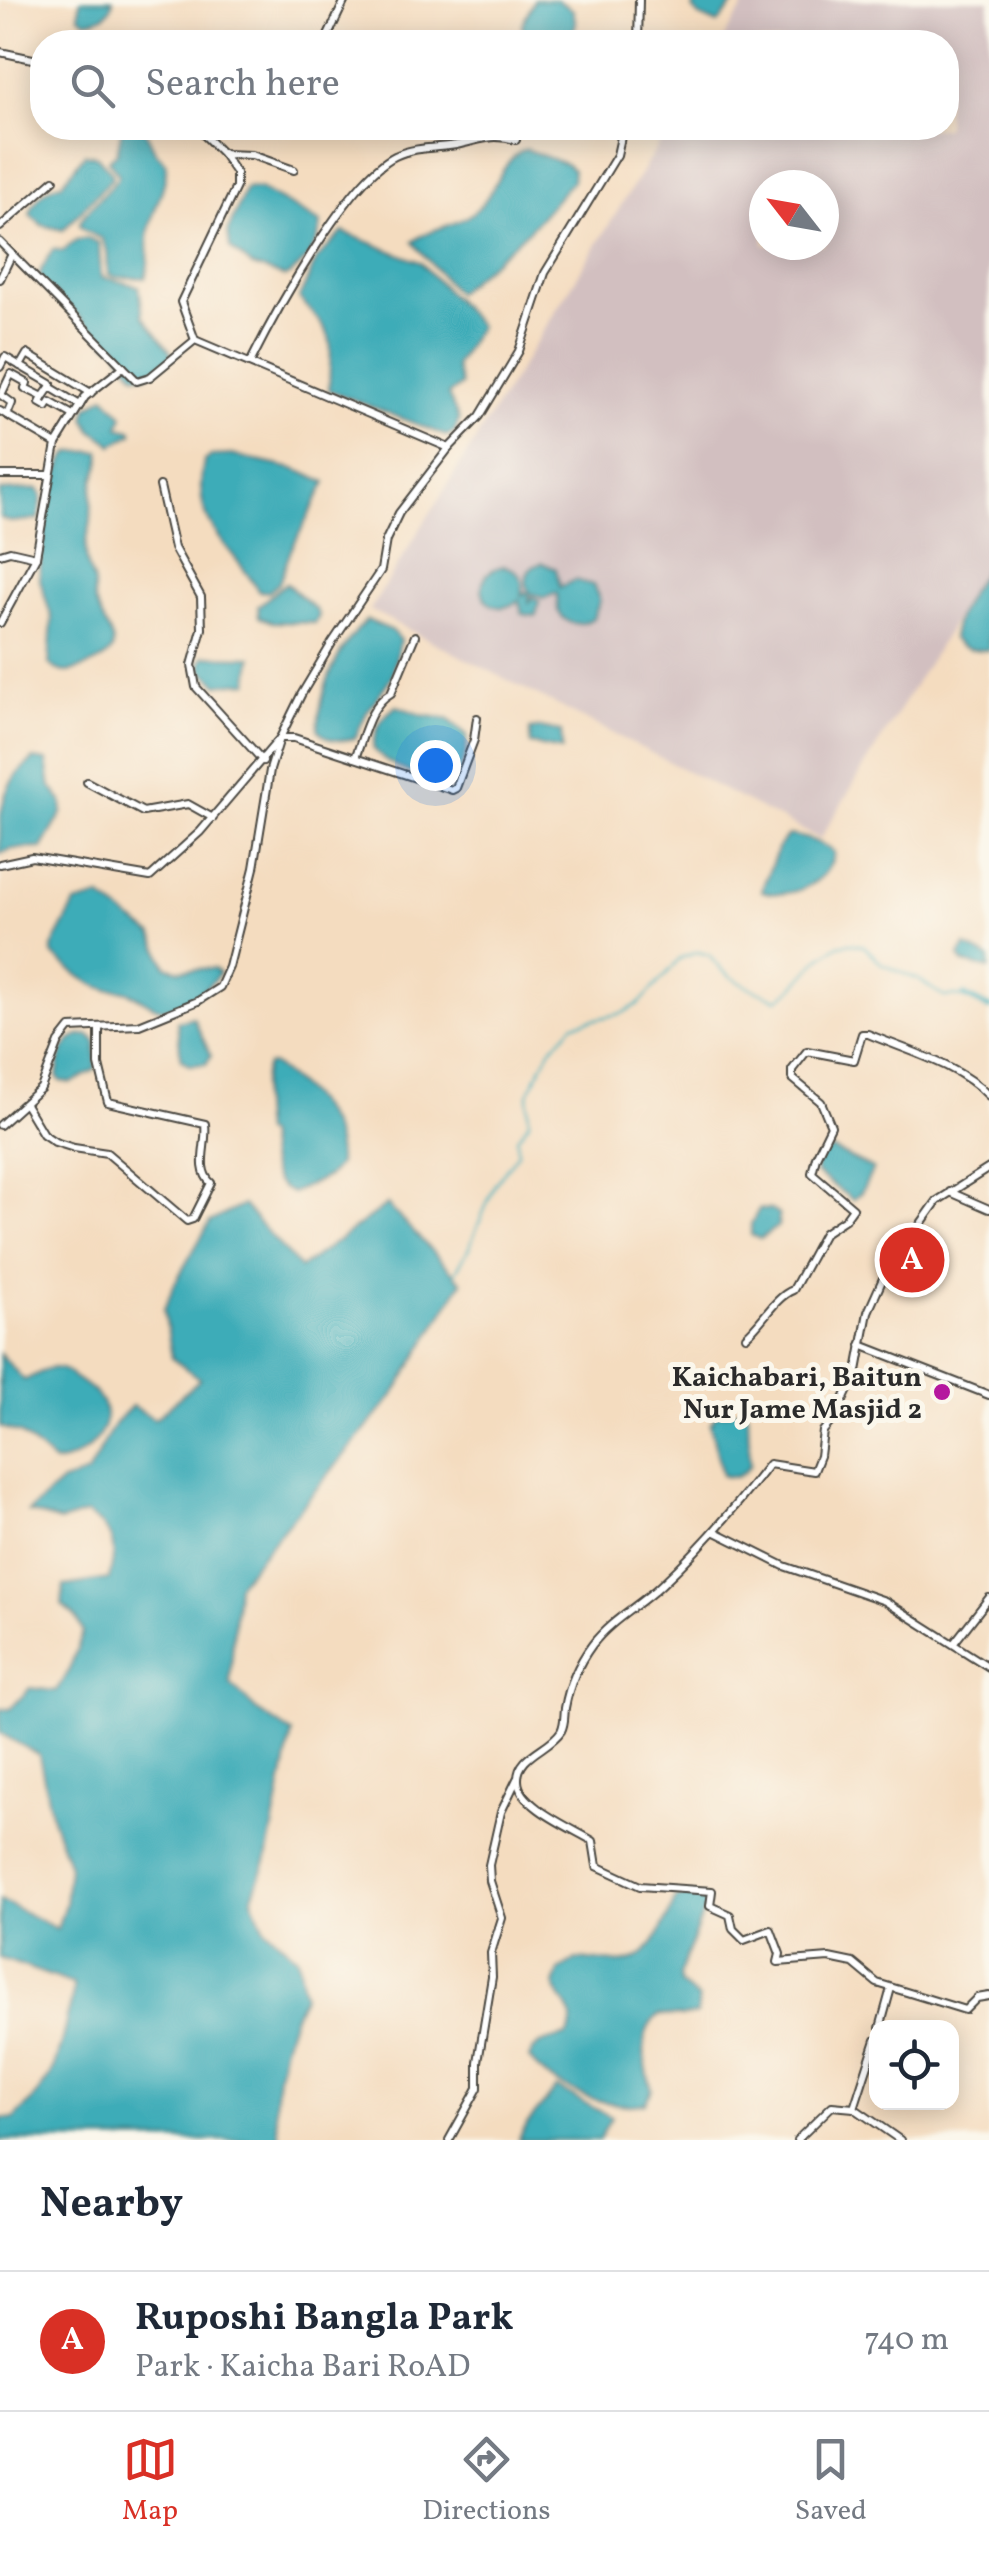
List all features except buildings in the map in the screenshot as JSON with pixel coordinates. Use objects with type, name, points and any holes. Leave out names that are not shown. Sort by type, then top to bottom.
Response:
[{"type":"street","points":[[332,30],[346,0]]},
{"type":"street","points":[[639,30],[640,0]]},
{"type":"street","points":[[0,52],[30,58]]},
{"type":"street","points":[[209,140],[236,173],[236,187],[181,302],[195,340],[449,448]]},
{"type":"street","points":[[250,363],[313,251],[368,177],[394,156],[408,151],[472,140]]},
{"type":"street","points":[[0,864],[32,857],[150,877],[213,818],[262,761],[280,738],[332,643],[381,570],[386,540],[400,513],[449,448],[480,416],[519,351],[545,273],[616,155],[620,140]]},
{"type":"street","points":[[224,154],[252,155],[294,170]]},
{"type":"street","points":[[0,227],[54,180]]},
{"type":"street","points":[[0,242],[137,382],[150,377],[195,340]]},
{"type":"street","points":[[0,279],[11,256]]},
{"type":"street","points":[[20,366],[26,354],[91,393]]},
{"type":"street","points":[[0,367],[5,358],[52,384],[40,403],[47,407],[50,402],[73,415]]},
{"type":"street","points":[[0,624],[36,557],[56,444],[80,405],[122,366]]},
{"type":"street","points":[[43,397],[25,388],[28,383],[12,374],[1,395],[12,403],[3,413],[56,444]]},
{"type":"street","points":[[50,387],[80,405]]},
{"type":"street","points":[[0,474],[49,476]]},
{"type":"street","points":[[160,486],[174,548],[201,596],[202,629],[192,665],[196,686],[262,761]]},
{"type":"street","points":[[0,554],[10,551],[36,557]]},
{"type":"street","points":[[355,758],[373,711],[391,693],[415,636]]},
{"type":"street","points":[[280,738],[294,738],[452,790],[474,740],[477,718]]},
{"type":"street","points":[[0,1125],[41,1088],[59,1042],[70,1028],[138,1025],[198,1001],[220,987],[229,967],[254,868],[270,770],[280,738]]},
{"type":"street","points":[[87,782],[143,812],[188,804],[213,818]]},
{"type":"street","points":[[25,1104],[42,1134],[74,1148],[108,1152],[187,1220],[193,1219],[211,1184],[202,1166],[205,1124],[108,1102],[99,1066],[99,1028]]},
{"type":"street","points":[[746,1336],[784,1293],[793,1290],[824,1233],[845,1219],[853,1208],[812,1173],[831,1126],[821,1102],[792,1078],[792,1070],[807,1051],[854,1060],[862,1034],[868,1034],[949,1067],[979,1085],[989,1096]]},
{"type":"street","points":[[449,2140],[478,2088],[478,2062],[492,1978],[491,1953],[502,1918],[490,1881],[490,1865],[501,1812],[522,1765],[537,1750],[548,1746],[564,1727],[574,1675],[593,1643],[624,1612],[652,1594],[686,1563],[769,1464],[814,1471],[823,1431],[836,1416],[857,1371],[868,1312],[885,1274],[919,1222],[949,1192],[989,1168]]},
{"type":"street","points":[[949,1192],[989,1209]]},
{"type":"street","points":[[861,1345],[989,1395]]},
{"type":"street","points":[[714,1532],[784,1566],[885,1601],[989,1668]]},
{"type":"street","points":[[954,1644],[989,1598]]},
{"type":"street","points":[[517,1778],[520,1791],[533,1806],[594,1841],[598,1866],[640,1886],[712,1891],[710,1906],[730,1915],[733,1929],[744,1940],[771,1930],[780,1954],[778,1962],[829,1958],[853,1963],[877,1983],[966,2010],[977,1998],[989,1996]]},
{"type":"street","points":[[882,2020],[891,1988]]},
{"type":"street","points":[[854,2108],[869,2062]]},
{"type":"street","points":[[797,2140],[832,2106],[854,2108],[900,2140]]},
{"type":"shaded area","points":[[748,0],[989,0],[989,564],[820,839],[370,610],[662,140],[959,140],[959,30],[729,30]]},
{"type":"water","points":[[80,0],[113,0],[104,16],[86,21],[79,16]]},
{"type":"water","points":[[534,0],[557,0],[573,10],[576,24],[574,30],[523,30]]},
{"type":"water","points":[[696,0],[737,0],[718,24],[699,16],[693,9]]},
{"type":"water","points":[[120,140],[150,140],[166,163],[149,227],[145,278],[108,274],[102,239],[80,226],[119,175],[108,160],[117,153]]},
{"type":"water","points":[[526,149],[566,164],[573,170],[572,181],[529,230],[456,293],[413,242],[473,212],[512,158]]},
{"type":"water","points":[[85,154],[97,156],[112,178],[63,230],[42,225],[30,215],[34,205],[47,190],[62,183]]},
{"type":"water","points":[[246,188],[260,189],[321,223],[310,254],[286,277],[252,266],[230,248],[228,231]]},
{"type":"water","points":[[343,232],[420,262],[479,326],[455,366],[461,385],[448,395],[459,420],[454,433],[446,436],[329,390],[330,340],[299,298],[317,259]]},
{"type":"water","points":[[87,238],[99,243],[101,277],[139,286],[143,316],[171,352],[170,358],[146,375],[135,374],[123,361],[118,347],[108,344],[41,280],[40,272],[53,249],[63,251],[76,240]]},
{"type":"water","points":[[105,396],[123,415],[119,427],[132,430],[132,434],[113,445],[92,430],[85,418],[88,407]]},
{"type":"water","points":[[100,451],[86,553],[94,599],[111,636],[112,651],[95,663],[62,672],[49,664],[52,619],[40,580],[50,497],[64,459],[71,452]]},
{"type":"water","points":[[231,455],[294,469],[326,482],[291,550],[279,583],[269,592],[258,591],[216,532],[202,502],[204,461],[211,456]]},
{"type":"water","points":[[38,489],[42,496],[39,519],[10,522],[0,518],[0,491]]},
{"type":"water","points":[[542,563],[556,569],[560,587],[575,580],[593,585],[600,601],[593,618],[583,623],[569,622],[558,611],[557,593],[544,598],[530,593],[527,574]]},
{"type":"water","points":[[989,563],[989,650],[969,649],[952,638],[954,627],[966,598]]},
{"type":"water","points":[[504,566],[520,576],[522,595],[529,594],[529,602],[532,597],[539,601],[536,616],[522,614],[519,600],[497,607],[489,603],[482,587],[485,578]]},
{"type":"water","points":[[286,583],[316,610],[319,616],[315,623],[272,622],[259,617],[258,606]]},
{"type":"water","points":[[367,620],[391,630],[400,640],[392,676],[367,712],[355,738],[330,739],[318,729],[326,684],[347,643]]},
{"type":"water","points":[[205,656],[252,657],[249,682],[218,684],[202,670]]},
{"type":"water","points":[[397,706],[448,719],[467,735],[463,763],[446,785],[396,767],[373,748],[380,724]]},
{"type":"water","points":[[530,730],[561,732],[562,750],[530,744]]},
{"type":"water","points":[[34,759],[47,761],[51,787],[62,801],[63,812],[42,848],[11,849],[0,854],[4,799],[14,778]]},
{"type":"water","points":[[788,835],[829,848],[834,852],[831,863],[825,873],[806,887],[783,893],[762,891],[779,846]]},
{"type":"water","points":[[100,897],[153,935],[166,966],[179,970],[214,968],[219,973],[192,997],[166,1008],[85,979],[52,954],[52,947],[75,904]]},
{"type":"water","points":[[966,946],[989,958],[989,969],[963,963],[959,957]]},
{"type":"water","points":[[193,1017],[211,1056],[206,1064],[190,1065],[181,1059],[177,1021]]},
{"type":"water","points":[[81,1035],[96,1041],[96,1069],[72,1083],[60,1081],[57,1076],[63,1051]]},
{"type":"water","points":[[272,1064],[318,1107],[327,1119],[337,1148],[338,1165],[328,1176],[292,1193],[274,1177],[263,1133],[262,1082],[267,1065]]},
{"type":"water","points":[[833,1150],[873,1169],[853,1200],[816,1173],[816,1164],[824,1152]]},
{"type":"water","points":[[243,1205],[300,1268],[387,1205],[462,1282],[394,1395],[237,1585],[230,1683],[256,1710],[292,1733],[267,1859],[252,1899],[265,1928],[297,1957],[304,1995],[290,2027],[280,2066],[276,2106],[280,2140],[0,2140],[0,2118],[14,2119],[50,2075],[73,1984],[0,1958],[0,1900],[57,1929],[65,1904],[69,1866],[52,1818],[39,1755],[0,1733],[0,1709],[10,1709],[30,1688],[56,1691],[69,1670],[83,1632],[75,1616],[62,1605],[64,1586],[109,1579],[113,1557],[109,1534],[86,1514],[60,1522],[28,1512],[62,1482],[87,1474],[115,1423],[132,1406],[155,1419],[200,1379],[172,1358],[164,1309],[210,1222]]},
{"type":"water","points":[[759,1209],[779,1215],[778,1226],[760,1239],[751,1235],[751,1224]]},
{"type":"water","points":[[0,1354],[24,1380],[59,1368],[94,1392],[105,1415],[104,1426],[92,1444],[74,1457],[54,1463],[20,1433],[0,1427]]},
{"type":"water","points":[[741,1410],[748,1414],[750,1465],[731,1477],[722,1475],[710,1424],[716,1415]]},
{"type":"water","points":[[687,1895],[704,1900],[706,1905],[679,1976],[681,1985],[699,1999],[697,2014],[659,2015],[652,2022],[644,2050],[652,2090],[645,2103],[599,2100],[550,2079],[529,2058],[536,2048],[567,2036],[571,2029],[571,2016],[554,1984],[559,1971],[576,1959],[614,1963],[636,1958],[658,1936],[676,1898]]},
{"type":"water","points":[[557,2088],[611,2117],[599,2140],[518,2140]]},
{"type":"waterway","points":[[455,1273],[495,1184],[518,1153],[517,1138],[529,1122],[528,1094],[550,1050],[574,1024],[623,1013],[640,1003],[681,958],[698,952],[709,955],[731,977],[778,999],[819,959],[839,945],[850,943],[864,946],[882,964],[921,981],[944,997],[978,1002]]},
{"type":"waterway","points":[[964,996],[989,1008]]},
{"type":"place","name":"Ruposhi Bangla Park","points":[[912,1260]]},
{"type":"place","name":"Kaichabari, Baitun Nur Jame Masjid 2","points":[[942,1392]]}]
